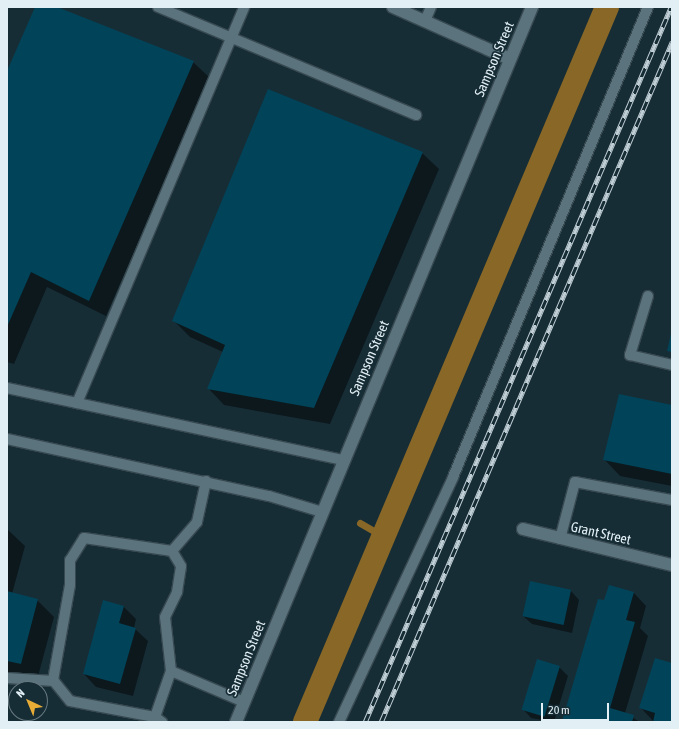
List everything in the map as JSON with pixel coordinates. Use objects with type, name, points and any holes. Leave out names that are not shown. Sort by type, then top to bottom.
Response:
[{"type":"street","points":[[393,7],[510,59]]},
{"type":"street","name":"Sampson Street","points":[[236,722],[343,460],[532,7]]},
{"type":"street","name":"Grant Street","points":[[523,530],[672,565]]},
{"type":"lane","points":[[158,7],[416,115]]},
{"type":"lane","points":[[77,403],[244,7]]},
{"type":"lane","points":[[425,21],[431,7]]},
{"type":"lane","points":[[339,722],[453,477],[648,7]]},
{"type":"lane","points":[[648,296],[630,355],[672,364]]},
{"type":"lane","points":[[7,388],[343,460]]},
{"type":"lane","points":[[7,439],[206,481],[322,512]]},
{"type":"lane","points":[[172,551],[197,522],[206,481]]},
{"type":"lane","points":[[560,539],[575,482],[672,500]]},
{"type":"lane","points":[[54,681],[70,585],[70,560],[84,538],[172,551]]},
{"type":"lane","points":[[7,678],[54,681],[70,701],[159,719],[171,671],[165,618],[177,592],[181,566],[172,551]]},
{"type":"lane","points":[[171,671],[244,702]]},
{"type":"building","points":[[35,7],[57,7],[194,61],[89,301],[31,272],[7,327],[7,71]]},
{"type":"building","points":[[268,89],[423,152],[314,408],[207,389],[225,345],[172,321]]},
{"type":"building","points":[[672,334],[672,352],[667,351]]},
{"type":"building","points":[[619,394],[672,405],[672,474],[603,460]]},
{"type":"building","points":[[530,581],[571,590],[564,625],[523,616]]},
{"type":"building","points":[[609,585],[634,592],[626,620],[635,622],[610,708],[634,715],[632,722],[562,721],[598,599],[604,600]]},
{"type":"building","points":[[7,591],[38,599],[21,664],[7,661]]},
{"type":"building","points":[[103,600],[124,606],[119,623],[136,628],[120,684],[83,674]]},
{"type":"building","points":[[655,658],[672,663],[672,722],[653,722],[655,713],[639,708]]},
{"type":"building","points":[[537,659],[560,666],[544,717],[522,710]]},
{"type":"waterway","points":[[305,722],[607,7]]},
{"type":"waterway","points":[[360,523],[384,537]]},
{"type":"railway","points":[[365,722],[671,7]]},
{"type":"railway","points":[[381,722],[672,42]]}]
